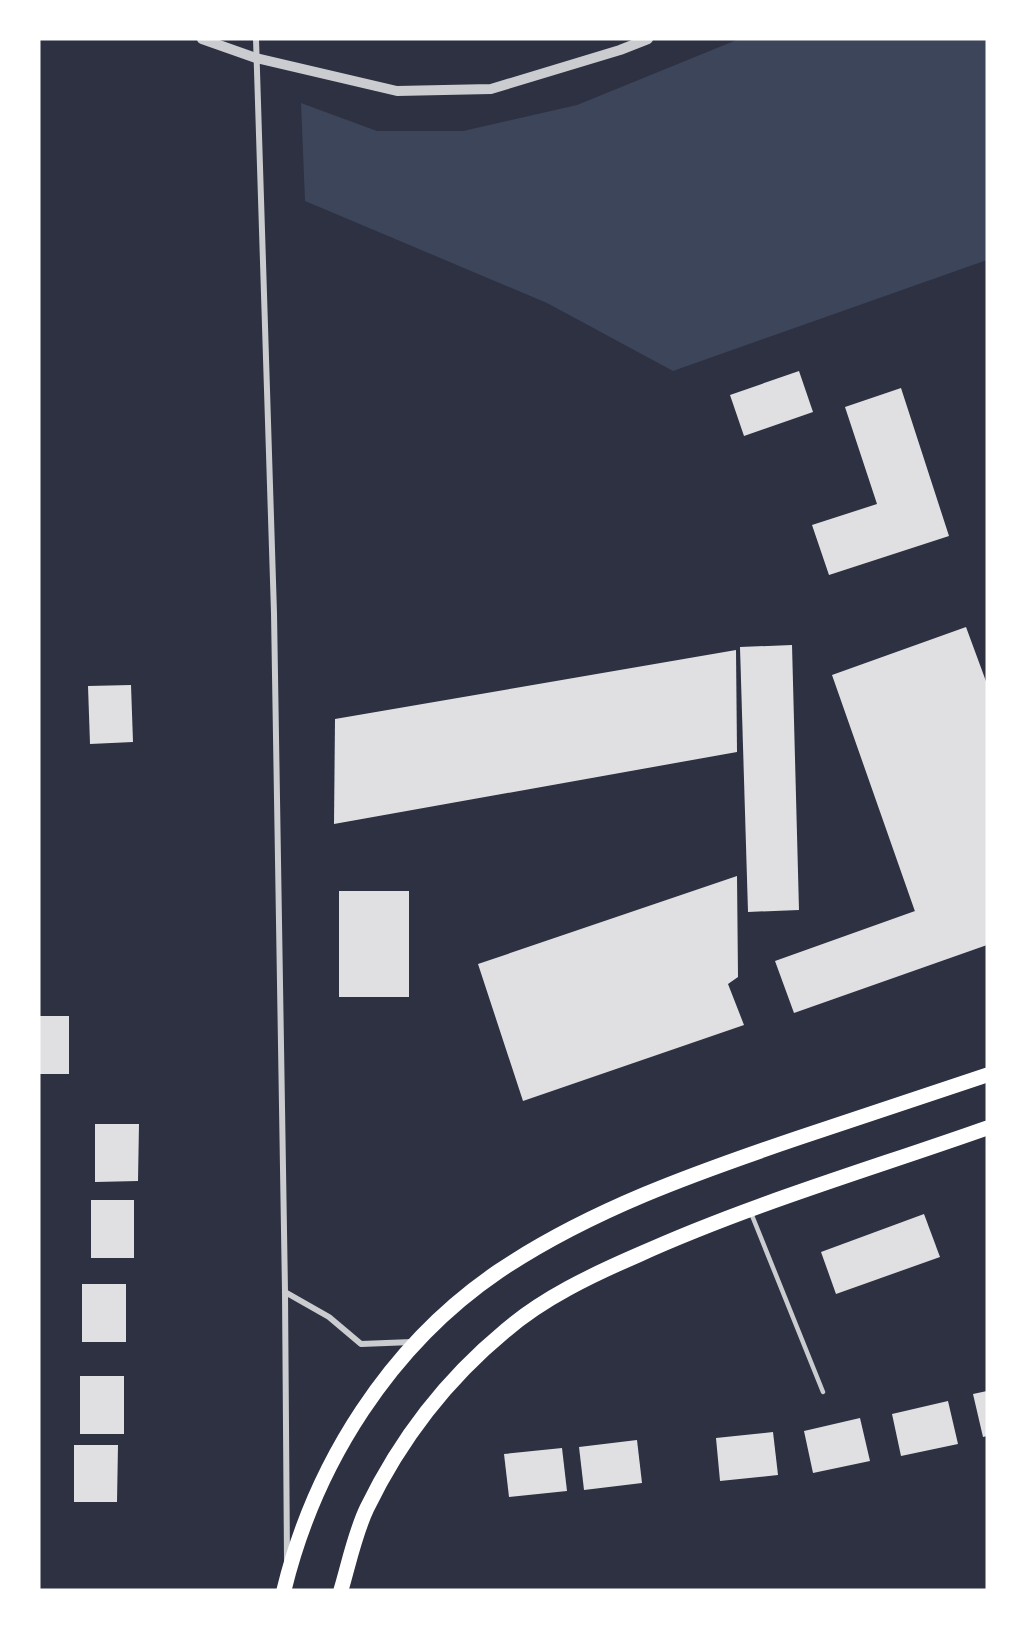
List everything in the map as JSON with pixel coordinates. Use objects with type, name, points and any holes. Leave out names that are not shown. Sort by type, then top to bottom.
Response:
[{"type":"main road","points":[[286,1585],[303,1527],[323,1479],[362,1409],[416,1342],[454,1307],[497,1273],[535,1248],[578,1225],[665,1186],[755,1153],[987,1075]]},
{"type":"main road","points":[[341,1590],[366,1510],[390,1464],[422,1418],[460,1371],[506,1329],[550,1300],[596,1274],[673,1239],[987,1128]]},
{"type":"street","points":[[202,39],[256,58],[397,90],[491,89],[620,50],[648,39]]},
{"type":"street","points":[[256,39],[274,613],[285,1292],[286,1585]]},
{"type":"street","points":[[285,1292],[329,1317],[361,1344],[416,1342]]},
{"type":"lane","points":[[750,1210],[823,1392]]},
{"type":"shaded area","points":[[739,39],[987,39],[987,260],[673,371],[547,303],[305,201],[301,103],[377,131],[463,131],[577,105]]},
{"type":"building","points":[[799,371],[813,412],[744,436],[730,395]]},
{"type":"building","points":[[901,388],[949,536],[829,575],[812,525],[877,504],[845,407]]},
{"type":"building","points":[[966,627],[987,684],[987,945],[794,1013],[775,961],[915,911],[832,675]]},
{"type":"building","points":[[792,645],[799,910],[748,912],[740,647]]},
{"type":"building","points":[[736,650],[737,752],[334,824],[335,719]]},
{"type":"building","points":[[131,685],[133,742],[90,744],[88,686]]},
{"type":"building","points":[[737,876],[738,977],[728,984],[744,1025],[523,1101],[478,964]]},
{"type":"building","points":[[339,891],[409,891],[409,997],[339,997]]},
{"type":"building","points":[[39,1016],[69,1016],[69,1074],[39,1074]]},
{"type":"building","points":[[95,1124],[139,1124],[138,1181],[95,1182]]},
{"type":"building","points":[[91,1200],[134,1200],[134,1258],[91,1258]]},
{"type":"building","points":[[924,1214],[940,1257],[836,1294],[821,1252]]},
{"type":"building","points":[[82,1284],[126,1284],[126,1342],[82,1342]]},
{"type":"building","points":[[80,1376],[124,1376],[124,1434],[80,1434]]},
{"type":"building","points":[[987,1391],[987,1436],[983,1437],[973,1394]]},
{"type":"building","points":[[948,1401],[958,1444],[901,1456],[892,1414]]},
{"type":"building","points":[[860,1418],[870,1461],[813,1473],[804,1431]]},
{"type":"building","points":[[773,1432],[778,1475],[720,1481],[716,1438]]},
{"type":"building","points":[[637,1440],[642,1483],[584,1490],[579,1447]]},
{"type":"building","points":[[74,1445],[118,1445],[117,1502],[74,1502]]},
{"type":"building","points":[[562,1448],[567,1491],[509,1497],[504,1454]]}]
